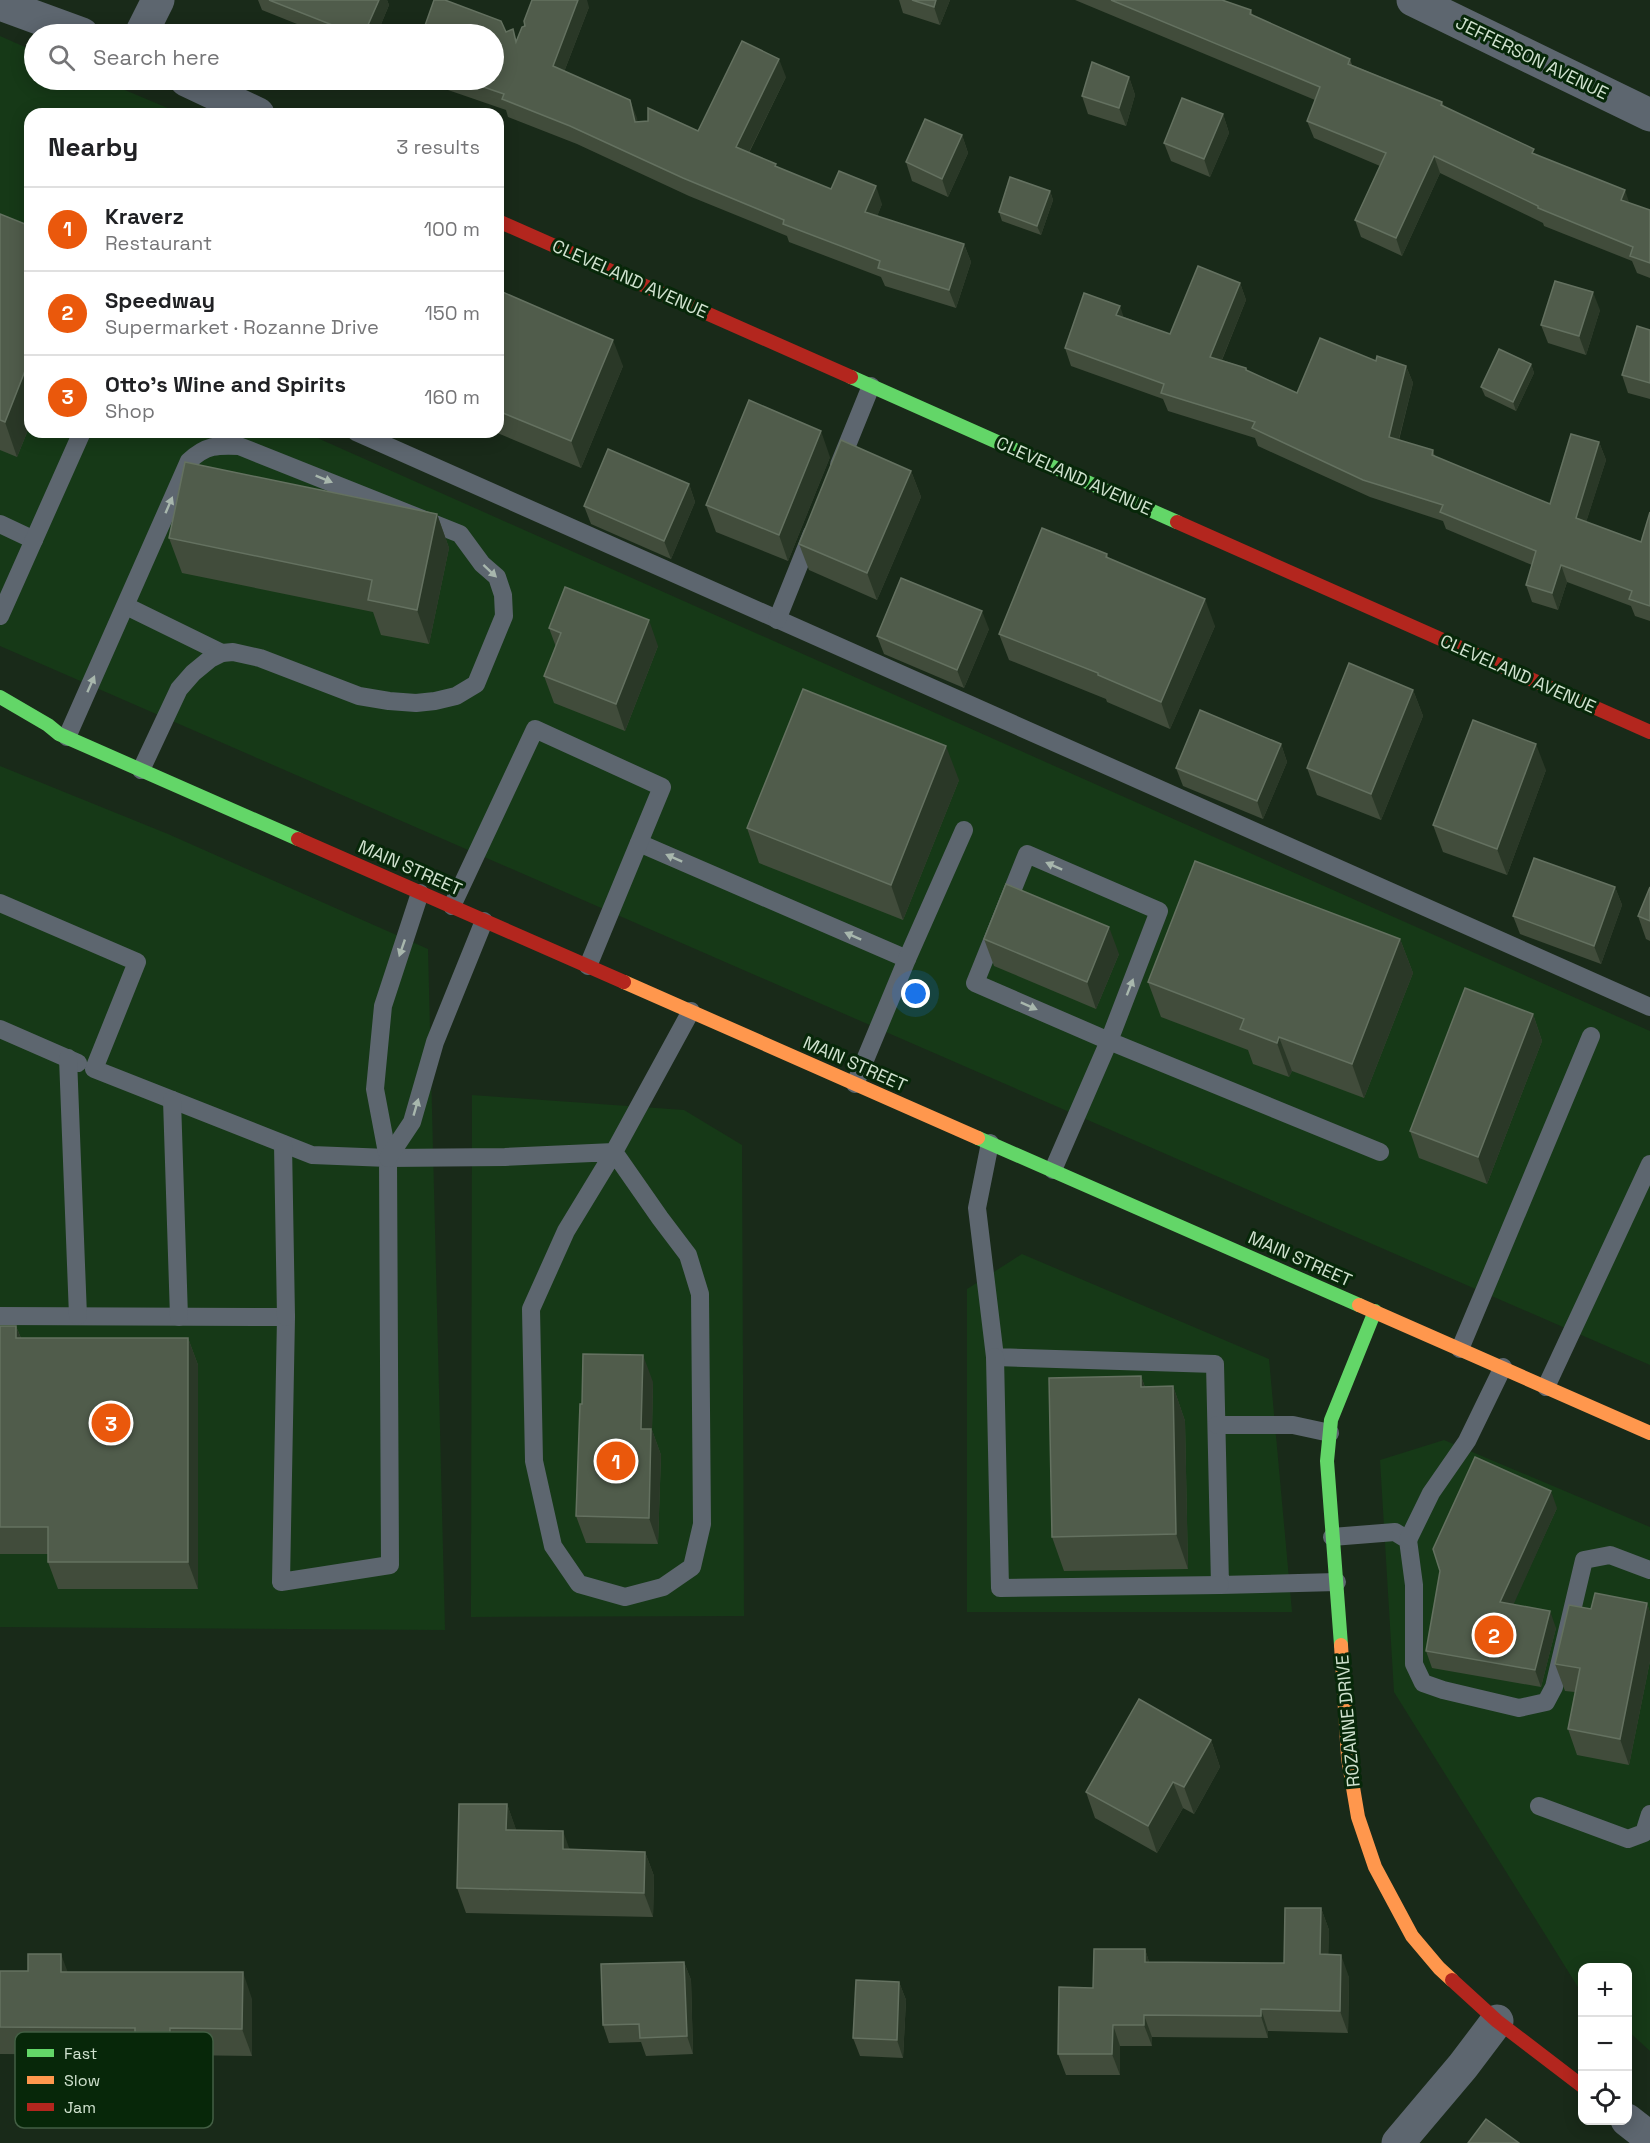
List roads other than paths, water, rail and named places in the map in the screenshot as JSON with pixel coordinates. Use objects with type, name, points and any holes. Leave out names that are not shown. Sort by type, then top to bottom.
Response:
[{"type":"street","points":[[146,24],[158,0]]},
{"type":"street","name":"JEFFERSON AVENUE","points":[[1413,0],[1650,115]]},
{"type":"street","points":[[0,4],[55,24]]},
{"type":"street","points":[[205,90],[240,108]]},
{"type":"street","name":"CLEVELAND AVENUE","points":[[504,223],[1650,732]]},
{"type":"street","name":"MAIN STREET","points":[[0,697],[59,734],[1650,1433]]},
{"type":"street","name":"MAIN STREET","points":[[0,714],[48,725]]},
{"type":"street","name":"ROZANNE DRIVE","points":[[1375,1311],[1331,1420],[1327,1461],[1348,1758],[1358,1817],[1375,1867],[1412,1936],[1439,1968],[1497,2021],[1578,2083]]},
{"type":"street","points":[[1398,2143],[1463,2066],[1497,2021]]},
{"type":"street","points":[[1632,2125],[1650,2138]]},
{"type":"lane","points":[[831,486],[871,386]]},
{"type":"lane","points":[[0,616],[79,438]]},
{"type":"lane","points":[[369,438],[1650,1007]]},
{"type":"lane","points":[[67,737],[189,460],[197,453],[215,445],[239,446],[460,534],[482,564],[497,577],[503,595],[504,616],[476,684],[456,696],[416,703],[359,696],[260,658],[233,652],[222,653],[210,659],[193,673],[179,689],[141,770]]},
{"type":"lane","points":[[777,620],[817,520]]},
{"type":"lane","points":[[0,524],[34,540]]},
{"type":"lane","points":[[126,606],[222,653]]},
{"type":"lane","points":[[452,906],[535,729],[662,787],[588,966]]},
{"type":"lane","points":[[855,1084],[964,830]]},
{"type":"lane","points":[[639,843],[907,959]]},
{"type":"lane","points":[[1053,1170],[1109,1041],[1159,911],[1027,854],[975,982],[1109,1041],[1380,1152]]},
{"type":"lane","points":[[283,1144],[286,1317],[281,1582],[390,1565],[388,1158],[375,1089],[383,1006],[420,893]]},
{"type":"lane","points":[[0,903],[137,962],[94,1069]]},
{"type":"lane","points":[[388,1158],[412,1122],[435,1042],[484,921]]},
{"type":"lane","points":[[614,1152],[688,1255],[700,1294],[702,1524],[692,1567],[663,1587],[625,1597],[579,1584],[553,1546],[534,1461],[531,1309],[566,1231],[614,1152],[691,1011]]},
{"type":"lane","points":[[0,1029],[94,1069],[312,1155],[388,1158],[505,1157],[614,1152]]},
{"type":"lane","points":[[1460,1348],[1591,1035]]},
{"type":"lane","points":[[68,1058],[78,1316]]},
{"type":"lane","points":[[172,1100],[179,1317]]},
{"type":"lane","points":[[990,1143],[977,1208],[995,1357],[1000,1588],[1337,1582]]},
{"type":"lane","points":[[1546,1387],[1650,1164]]},
{"type":"lane","points":[[0,1316],[286,1317]]},
{"type":"lane","points":[[995,1357],[1215,1364],[1220,1585]]},
{"type":"lane","points":[[1503,1367],[1471,1434],[1431,1493],[1408,1540],[1413,1585],[1414,1664],[1423,1683],[1519,1708],[1546,1702],[1554,1687],[1584,1560],[1610,1555],[1650,1570]]},
{"type":"lane","points":[[1217,1425],[1293,1425],[1330,1433]]},
{"type":"lane","points":[[1332,1537],[1395,1532],[1408,1540]]},
{"type":"lane","points":[[1539,1806],[1628,1839],[1644,1833],[1650,1815]]},
{"type":"place","name":"Otto's Wine and Spirits","points":[[111,1423]]},
{"type":"place","name":"Kraverz","points":[[616,1461]]},
{"type":"place","name":"Speedway","points":[[1494,1635]]}]
